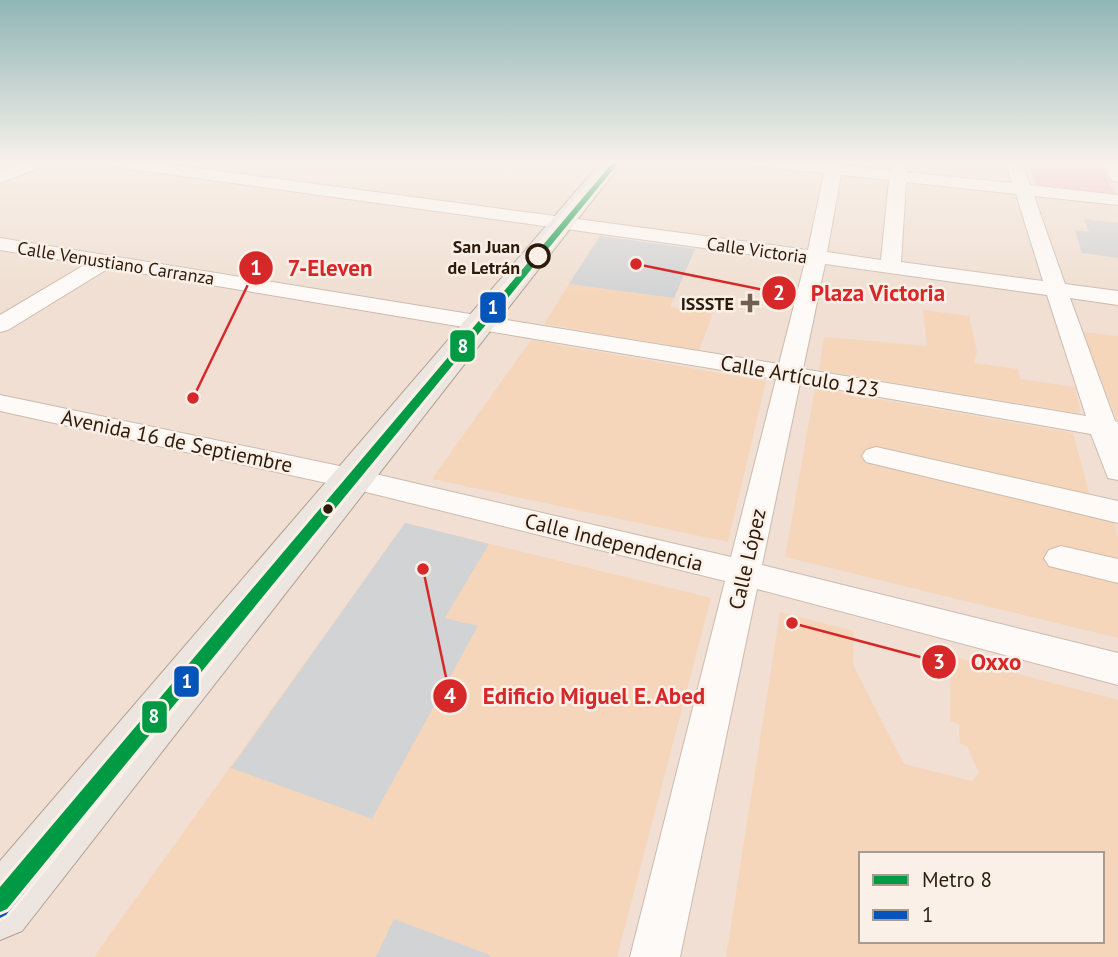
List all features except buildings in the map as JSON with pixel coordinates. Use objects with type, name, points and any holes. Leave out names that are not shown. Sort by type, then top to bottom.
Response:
[{"type":"main road","points":[[0,909],[576,206]]},
{"type":"street","name":"Calle Victoria","points":[[447,206],[816,259],[1118,298]]},
{"type":"street","name":"Calle López","points":[[655,957],[826,206]]},
{"type":"street","points":[[890,268],[896,206]]},
{"type":"street","points":[[1028,206],[1056,290],[1110,428],[1118,471]]},
{"type":"street","name":"Calle Venustiano Carranza","points":[[0,244],[481,321]]},
{"type":"street","points":[[0,325],[104,262]]},
{"type":"street","name":"Calle Artículo 123","points":[[481,321],[1110,428]]},
{"type":"street","name":"Avenida 16 de Septiembre","points":[[0,402],[354,479]]},
{"type":"street","points":[[876,456],[1118,512]]},
{"type":"street","name":"Calle Independencia","points":[[354,479],[744,573],[1118,669]]},
{"type":"street","points":[[1061,558],[1118,571]]},
{"type":"shaded area","points":[[569,284],[674,298],[670,307],[713,313],[699,350],[544,324]]},
{"type":"shaded area","points":[[923,310],[969,316],[977,352],[974,363],[1018,369],[1020,379],[1075,387],[1081,411],[1077,413],[819,370],[824,337],[927,346]]},
{"type":"shaded area","points":[[1082,332],[1118,336],[1118,420],[1117,420]]},
{"type":"shaded area","points":[[531,340],[766,381],[728,542],[432,479]]},
{"type":"shaded area","points":[[815,388],[1073,433],[1091,500],[1112,515],[1118,536],[1118,638],[785,557]]},
{"type":"shaded area","points":[[405,523],[711,598],[617,957],[94,957]]},
{"type":"shaded area","points":[[780,612],[854,631],[853,665],[904,764],[972,781],[979,773],[967,746],[960,744],[959,724],[950,721],[951,656],[1118,700],[1118,957],[726,957]]},
{"type":"metro line","name":"8","points":[[0,902],[580,206]]},
{"type":"transit line","name":"1","points":[[0,909],[576,206]]},
{"type":"place","name":"San Juan de Letrán","points":[[538,256]]},
{"type":"place","name":"Plaza Victoria","points":[[636,264]]},
{"type":"place","name":"ISSSTE","points":[[750,303]]},
{"type":"place","name":"7-Eleven","points":[[193,398]]},
{"type":"place","name":"Edificio Miguel E. Abed","points":[[423,569]]},
{"type":"place","name":"Oxxo","points":[[792,623]]}]
